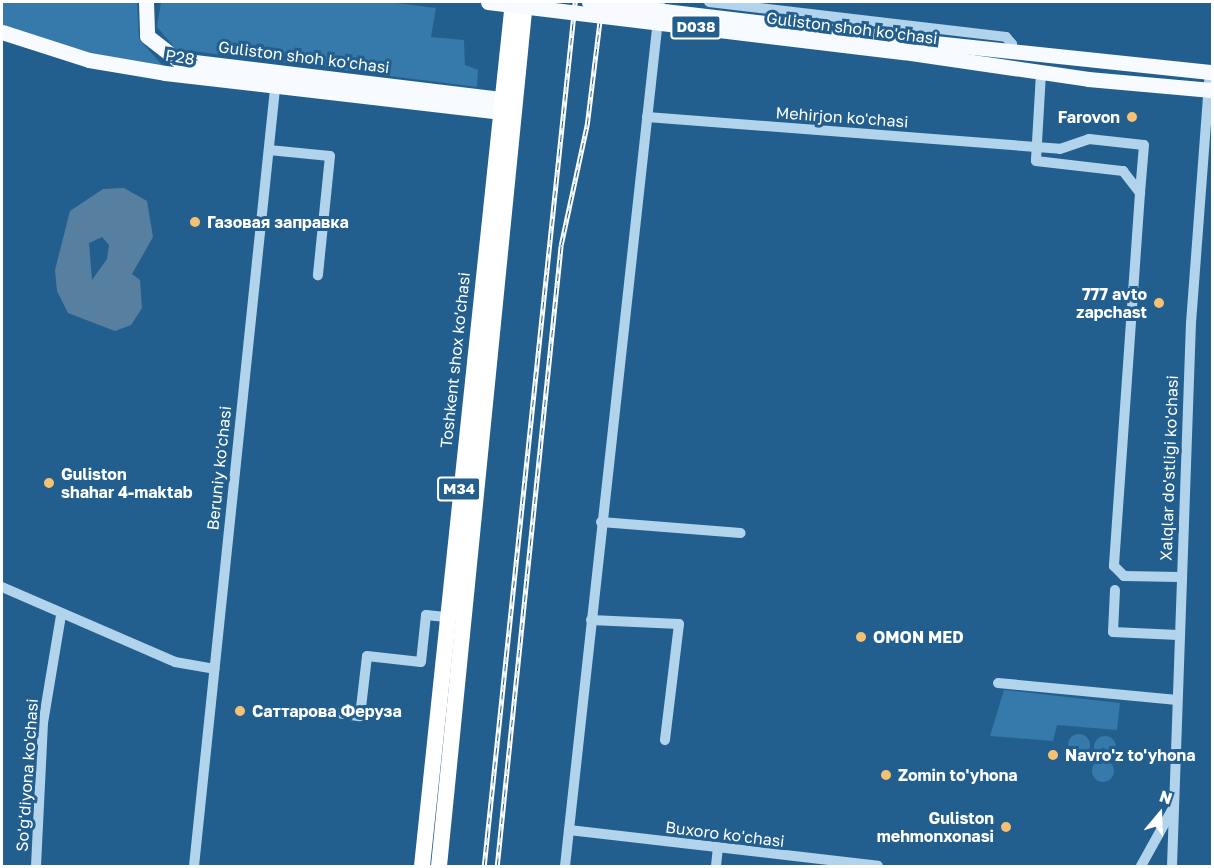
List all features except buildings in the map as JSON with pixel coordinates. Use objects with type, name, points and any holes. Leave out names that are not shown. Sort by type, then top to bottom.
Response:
[{"type":"highway","name":"Toshkent shox ko'chasi","points":[[439,867],[485,319],[500,105],[513,2]]},
{"type":"highway","name":"Toshkent shox ko'chasi","points":[[422,867],[446,617],[525,2]]},
{"type":"main road","name":"Guliston shoh ko'chasi","points":[[146,2],[147,36],[165,55],[276,79]]},
{"type":"main road","name":"Guliston shoh ko'chasi","points":[[488,2],[905,46],[1211,72]]},
{"type":"main road","name":"Guliston shoh ko'chasi","points":[[589,2],[905,46],[1041,73],[1210,89]]},
{"type":"main road","name":"Р28","points":[[2,32],[89,60],[500,105]]},
{"type":"street","points":[[565,867],[601,522],[660,2]]},
{"type":"street","points":[[709,2],[1006,37],[1012,44],[1004,53]]},
{"type":"street","name":"Xalqlar do'stligi ko'chasi","points":[[1172,867],[1180,577],[1211,72]]},
{"type":"street","points":[[1041,73],[1034,145],[1036,161],[1123,171],[1140,193],[1114,566],[1124,576],[1180,577]]},
{"type":"street","name":"Beruniy ko'chasi","points":[[194,867],[276,79]]},
{"type":"street","name":"Mehirjon ko'chasi","points":[[646,117],[1060,148],[1089,139],[1144,145],[1140,193]]},
{"type":"street","points":[[269,150],[330,156],[318,275]]},
{"type":"street","points":[[601,522],[741,533]]},
{"type":"street","points":[[2,587],[61,615],[176,662],[214,669]]},
{"type":"street","points":[[1115,590],[1113,632],[1178,635]]},
{"type":"street","name":"So'g'diyona ko'chasi","points":[[36,867],[43,723],[61,615]]},
{"type":"street","points":[[330,712],[360,716],[367,656],[421,662],[426,615],[446,617]]},
{"type":"street","points":[[591,620],[679,624],[665,740]]},
{"type":"street","points":[[999,683],[1177,700]]},
{"type":"street","points":[[1141,867],[1175,801]]},
{"type":"street","name":"Buxoro ko'chasi","points":[[569,830],[718,848],[777,861],[878,867]]},
{"type":"street","points":[[716,867],[718,848]]},
{"type":"shaded area","points":[[2,2],[137,2],[139,39],[163,66],[86,55],[2,25]]},
{"type":"shaded area","points":[[161,2],[388,2],[436,8],[431,37],[464,40],[465,65],[478,70],[477,87],[176,49],[157,27]]},
{"type":"shaded area","points":[[124,188],[147,201],[153,237],[132,274],[140,280],[142,308],[131,325],[115,331],[68,313],[57,291],[55,270],[70,211],[103,189]],"holes":[[[102,237],[109,245],[107,259],[92,280],[89,243]]]},
{"type":"shaded area","points":[[1004,690],[1120,703],[1117,730],[1057,725],[1053,741],[990,736]]},
{"type":"shaded area","points":[[1079,734],[1087,737],[1090,745],[1087,753],[1079,756],[1071,753],[1068,745],[1071,737]]},
{"type":"shaded area","points":[[1105,736],[1113,739],[1116,747],[1113,755],[1105,758],[1097,755],[1094,747],[1097,739]]},
{"type":"shaded area","points":[[1103,760],[1111,763],[1114,771],[1111,779],[1103,782],[1095,779],[1092,771],[1095,763]]},
{"type":"railway","points":[[484,866],[575,2]]},
{"type":"railway","points":[[497,866],[561,245],[587,125],[602,2]]},
{"type":"place","name":"Farovon","points":[[1132,117]]},
{"type":"place","name":"Газовая заправка","points":[[195,222]]},
{"type":"place","name":"777 avto zapchast","points":[[1159,303]]},
{"type":"place","name":"Guliston shahar 4-maktab","points":[[49,483]]},
{"type":"place","name":"OMON MED","points":[[861,637]]},
{"type":"place","name":"Саттарова Феруза","points":[[240,711]]},
{"type":"place","name":"Navro'z to'yhona","points":[[1053,755]]},
{"type":"place","name":"Zomin to'yhona","points":[[886,775]]},
{"type":"place","name":"Guliston mehmonxonasi","points":[[1006,827]]}]
